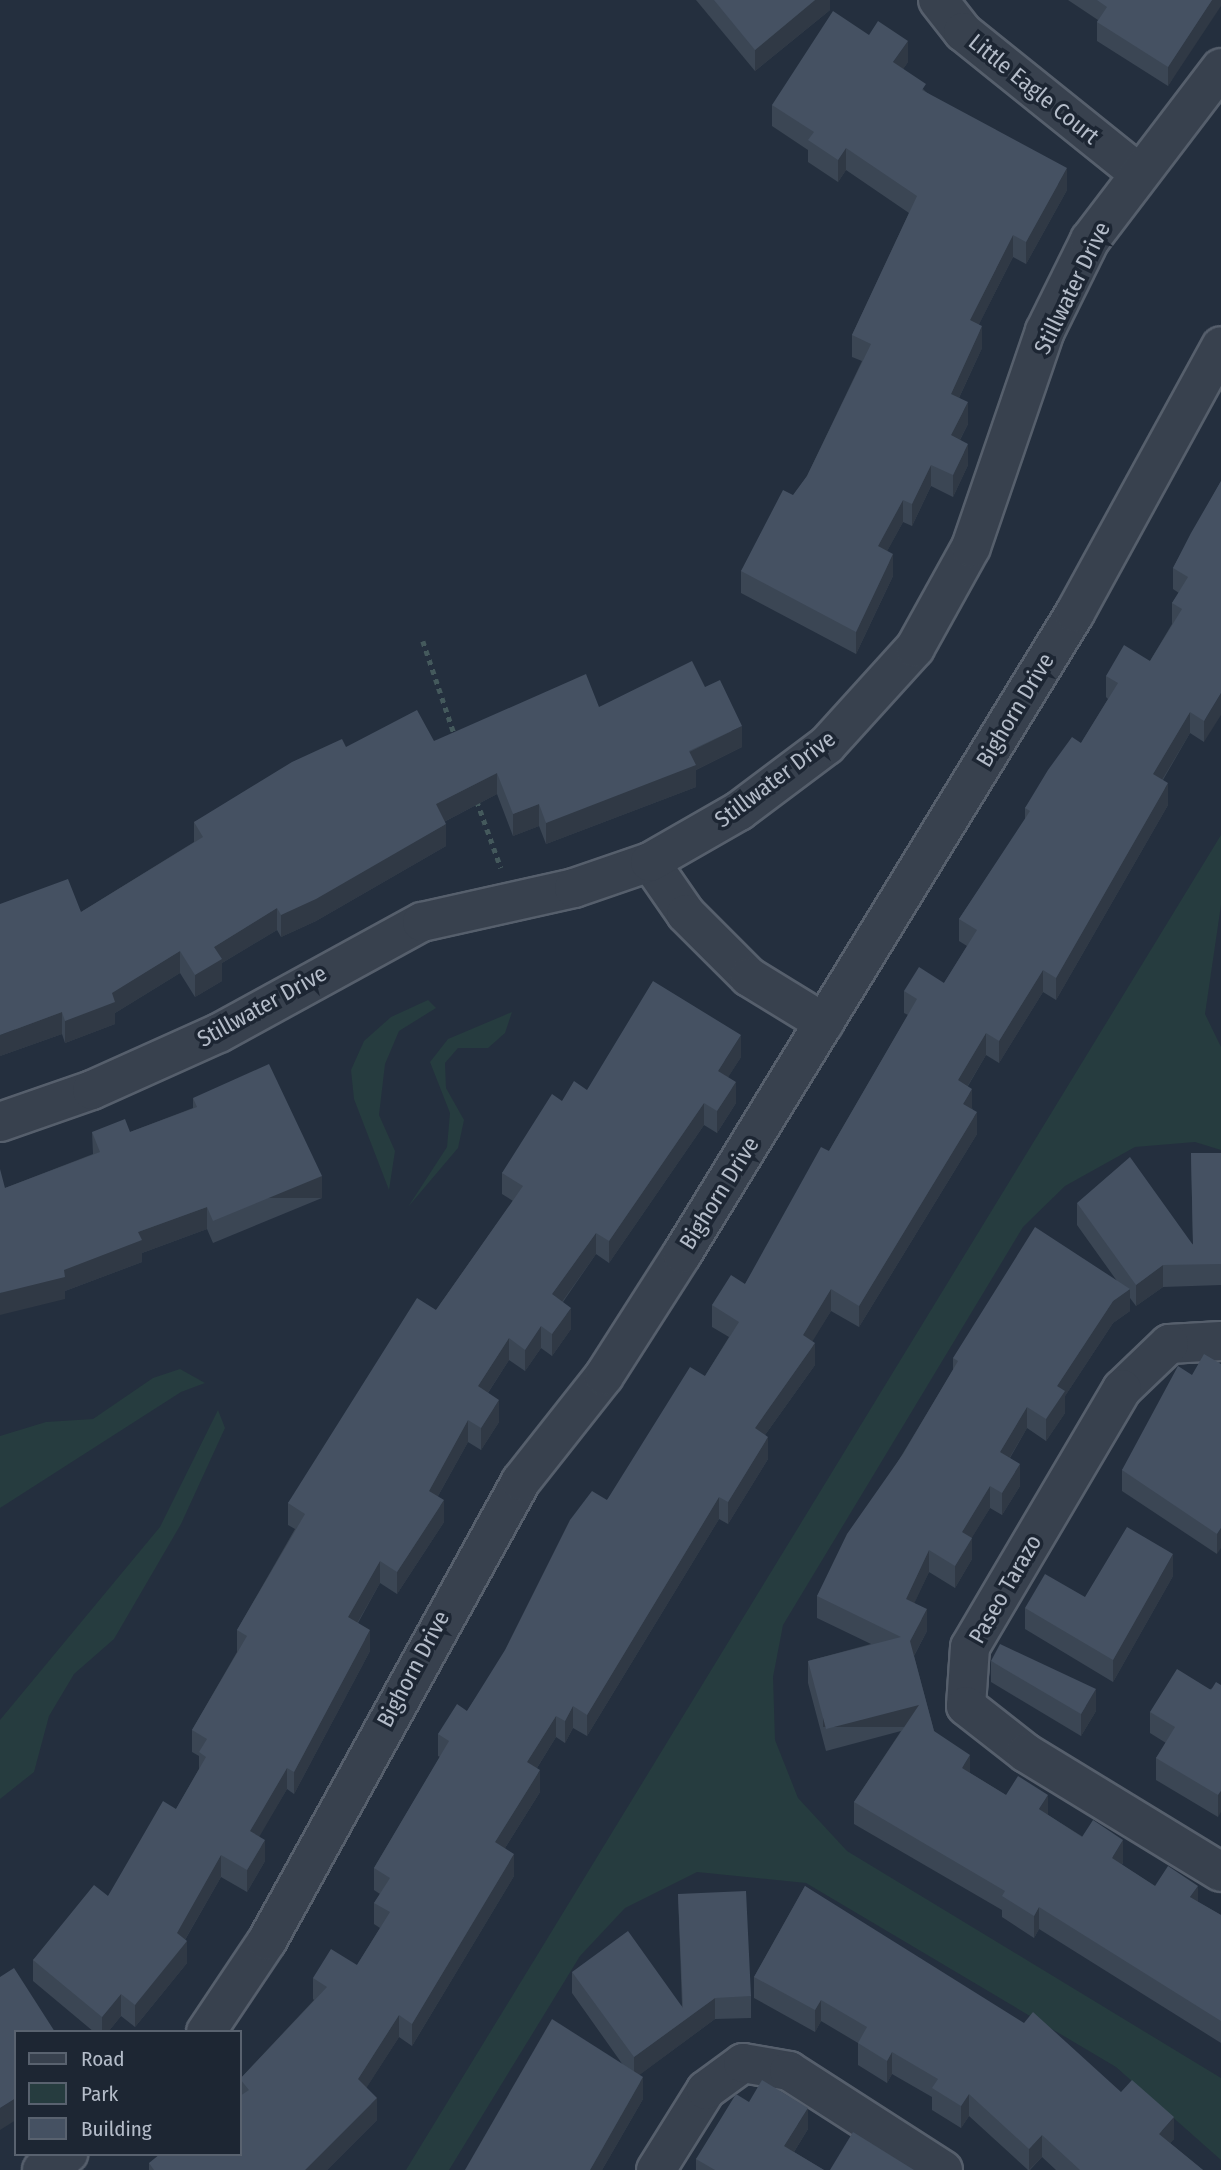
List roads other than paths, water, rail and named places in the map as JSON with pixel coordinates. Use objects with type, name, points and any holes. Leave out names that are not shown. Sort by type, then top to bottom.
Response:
[{"type":"street","name":"Little Eagle Court","points":[[938,0],[963,32],[1137,172]]},
{"type":"street","name":"Stillwater Drive","points":[[0,1122],[92,1090],[219,1033],[422,922],[513,902],[650,862],[739,811],[827,745],[915,648],[971,547],[1045,331],[1090,240],[1137,172],[1221,68]]},
{"type":"street","name":"Bighorn Drive","points":[[207,2030],[267,1941],[521,1481],[604,1376],[824,1023],[1075,613],[1221,346]]},
{"type":"street","points":[[650,862],[686,914],[749,977],[824,1023]]},
{"type":"street","name":"Paseo Tarazo","points":[[1221,1341],[1169,1344],[1122,1389],[970,1647],[966,1706],[1026,1753],[1221,1872]]},
{"type":"street","points":[[656,2170],[706,2090],[743,2063],[789,2071],[943,2170]]},
{"type":"street","points":[[42,2170],[65,2156]]}]
